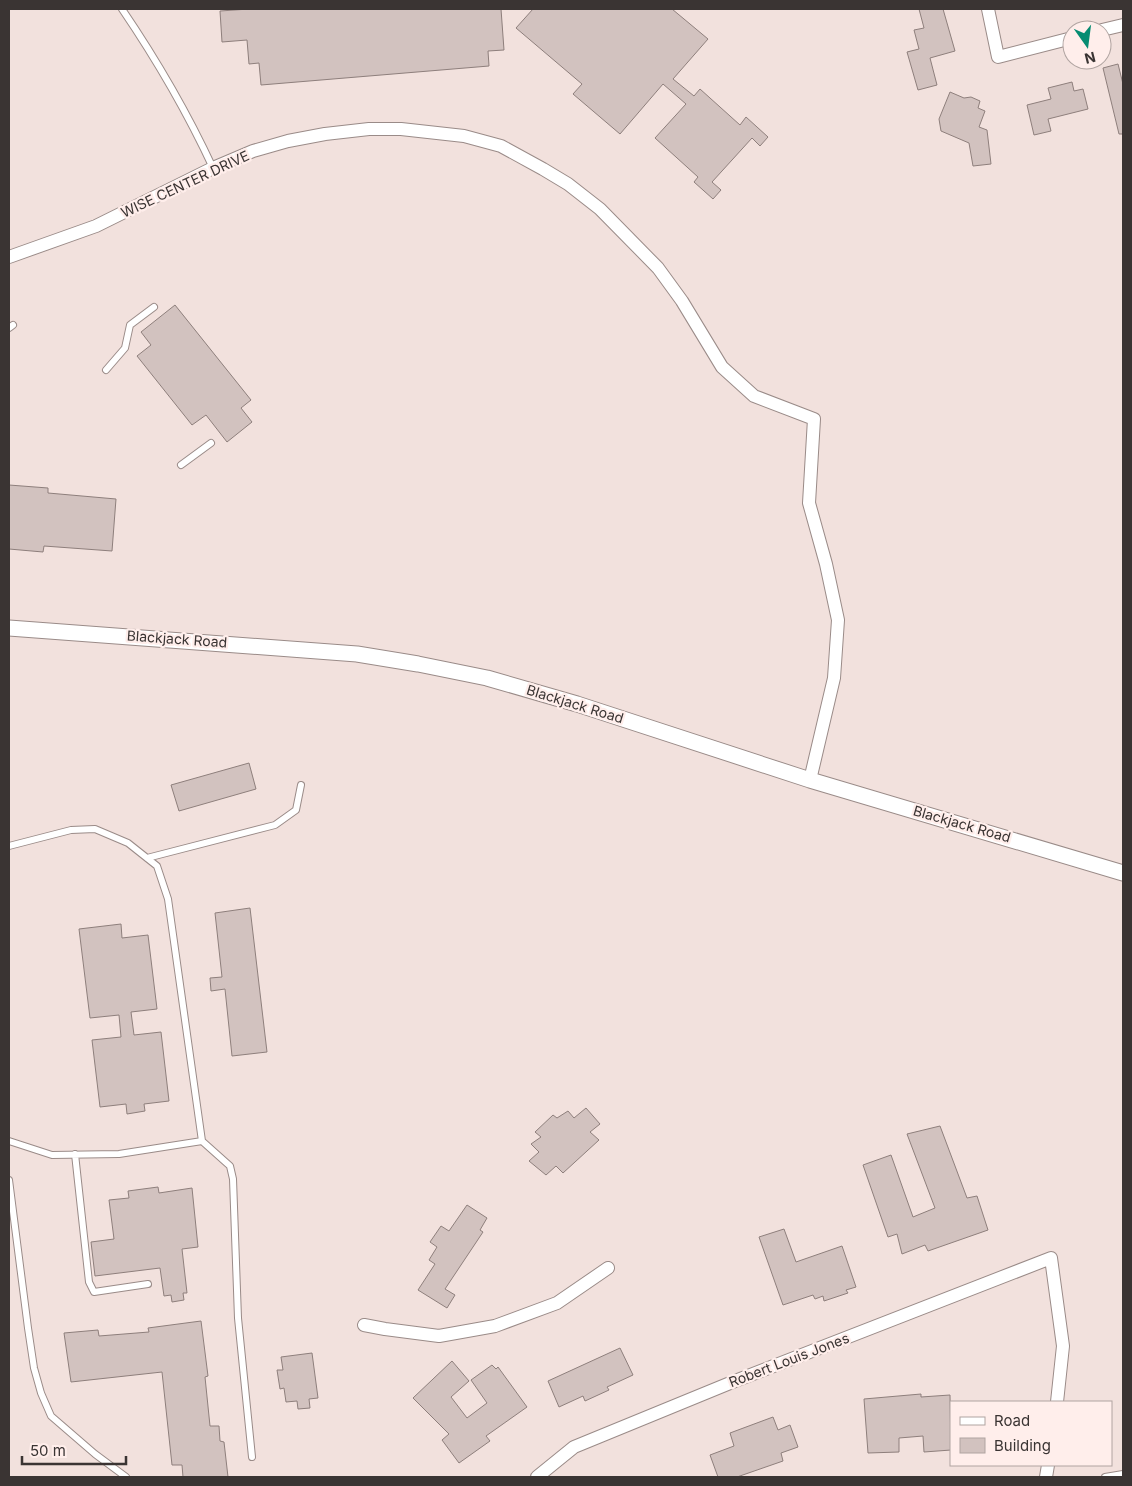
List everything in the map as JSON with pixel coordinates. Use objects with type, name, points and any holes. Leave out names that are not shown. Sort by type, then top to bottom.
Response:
[{"type":"street","points":[[988,9],[998,57],[1062,41]]},
{"type":"street","name":"WISE CENTER DRIVE","points":[[9,257],[96,226],[213,168],[253,151],[288,141],[326,134],[369,129],[401,129],[464,136],[501,146],[568,184],[600,209],[658,268],[682,301],[722,367],[754,396],[814,418],[809,503],[826,564],[838,620],[834,678],[810,780]]},
{"type":"street","name":"Blackjack Road","points":[[9,628],[357,654],[487,678],[568,702],[810,780],[1123,873]]},
{"type":"street","name":"Robert Louis Jones","points":[[537,1477],[574,1447],[735,1381],[1050,1258],[1063,1346],[1057,1401]]},
{"type":"street","points":[[364,1325],[385,1330],[439,1336],[495,1326],[557,1302],[608,1268]]},
{"type":"lane","points":[[122,9],[144,40],[196,131],[213,168]]},
{"type":"lane","points":[[106,370],[125,348],[130,325],[154,307]]},
{"type":"lane","points":[[181,465],[212,443]]},
{"type":"lane","points":[[147,858],[275,825],[296,810],[301,785]]},
{"type":"lane","points":[[9,846],[71,830],[95,829],[128,843],[157,866],[168,899],[202,1141],[230,1166],[233,1179],[238,1318],[252,1457]]},
{"type":"lane","points":[[9,1141],[52,1155],[119,1154],[202,1141]]},
{"type":"lane","points":[[75,1154],[89,1282],[94,1292],[148,1284]]},
{"type":"lane","points":[[9,1180],[29,1336],[34,1368],[41,1393],[51,1416],[126,1477]]},
{"type":"lane","points":[[1105,1477],[1123,1474]]},
{"type":"building","points":[[249,9],[501,9],[504,50],[488,51],[489,66],[261,85],[259,63],[249,64],[247,40],[222,42],[220,11]]},
{"type":"building","points":[[533,9],[672,9],[708,39],[673,79],[694,96],[700,89],[740,125],[746,117],[768,137],[760,146],[752,138],[712,182],[721,190],[713,199],[694,182],[698,177],[655,138],[686,104],[663,84],[620,134],[573,94],[582,84],[516,28]]},
{"type":"building","points":[[919,9],[943,9],[955,51],[930,58],[937,85],[918,90],[907,52],[919,49],[914,30],[924,28]]},
{"type":"building","points":[[1118,64],[1123,84],[1123,134],[1119,134],[1103,70],[1112,70],[1112,66]]},
{"type":"building","points":[[1072,82],[1074,91],[1083,89],[1088,109],[1048,119],[1051,131],[1034,135],[1027,105],[1051,99],[1048,88]]},
{"type":"building","points":[[950,92],[964,98],[971,97],[980,101],[978,108],[985,111],[979,127],[987,130],[991,164],[973,166],[969,143],[941,131],[939,119]]},
{"type":"building","points":[[175,305],[251,400],[241,408],[252,422],[227,442],[206,415],[192,425],[137,356],[151,345],[141,332]]},
{"type":"building","points":[[9,485],[48,488],[48,493],[116,499],[112,551],[44,546],[43,552],[9,549]]},
{"type":"building","points":[[249,763],[256,789],[179,811],[171,785]]},
{"type":"building","points":[[250,908],[267,1052],[232,1056],[225,989],[211,991],[210,978],[222,977],[215,913]]},
{"type":"building","points":[[121,924],[122,938],[148,935],[157,1009],[131,1012],[134,1035],[161,1032],[169,1101],[144,1104],[145,1111],[127,1114],[126,1104],[100,1107],[92,1040],[121,1037],[119,1015],[90,1018],[79,929]]},
{"type":"building","points":[[586,1108],[600,1124],[590,1132],[599,1140],[563,1173],[556,1166],[546,1175],[529,1161],[539,1152],[531,1144],[541,1137],[535,1132],[553,1115],[557,1118],[568,1111],[574,1118]]},
{"type":"building","points":[[940,1126],[967,1198],[977,1196],[988,1230],[928,1251],[925,1245],[902,1254],[897,1234],[888,1237],[863,1165],[891,1155],[913,1217],[935,1208],[907,1134]]},
{"type":"building","points":[[158,1187],[159,1193],[192,1188],[198,1247],[182,1249],[187,1293],[183,1293],[184,1300],[172,1302],[171,1295],[164,1296],[160,1268],[95,1276],[91,1242],[114,1239],[109,1200],[129,1198],[128,1191]]},
{"type":"building","points":[[467,1205],[487,1218],[480,1230],[483,1232],[445,1289],[455,1295],[447,1308],[418,1290],[435,1264],[429,1260],[437,1247],[430,1242],[441,1226],[449,1231]]},
{"type":"building","points":[[784,1229],[796,1262],[842,1246],[856,1287],[846,1290],[848,1293],[824,1301],[823,1296],[815,1299],[813,1295],[783,1305],[759,1237]]},
{"type":"building","points":[[201,1321],[208,1376],[205,1377],[210,1426],[219,1426],[220,1441],[224,1442],[228,1477],[183,1477],[182,1465],[172,1465],[162,1372],[71,1382],[64,1333],[98,1330],[99,1336],[149,1332],[148,1328]]},
{"type":"building","points":[[620,1348],[633,1375],[607,1387],[609,1390],[585,1401],[583,1396],[559,1407],[548,1381]]},
{"type":"building","points":[[312,1353],[318,1398],[309,1399],[310,1408],[298,1409],[297,1401],[286,1402],[284,1388],[280,1389],[277,1370],[283,1370],[281,1357]]},
{"type":"building","points":[[452,1361],[469,1381],[451,1397],[467,1418],[487,1403],[471,1380],[492,1365],[496,1369],[498,1367],[527,1407],[486,1436],[490,1441],[459,1463],[442,1440],[449,1434],[413,1398]]},
{"type":"building","points":[[921,1394],[921,1397],[950,1395],[950,1450],[924,1452],[923,1436],[899,1438],[899,1452],[868,1453],[864,1399]]},
{"type":"building","points":[[773,1417],[778,1430],[790,1425],[798,1447],[781,1453],[783,1461],[737,1477],[718,1477],[710,1455],[734,1446],[730,1433]]}]
